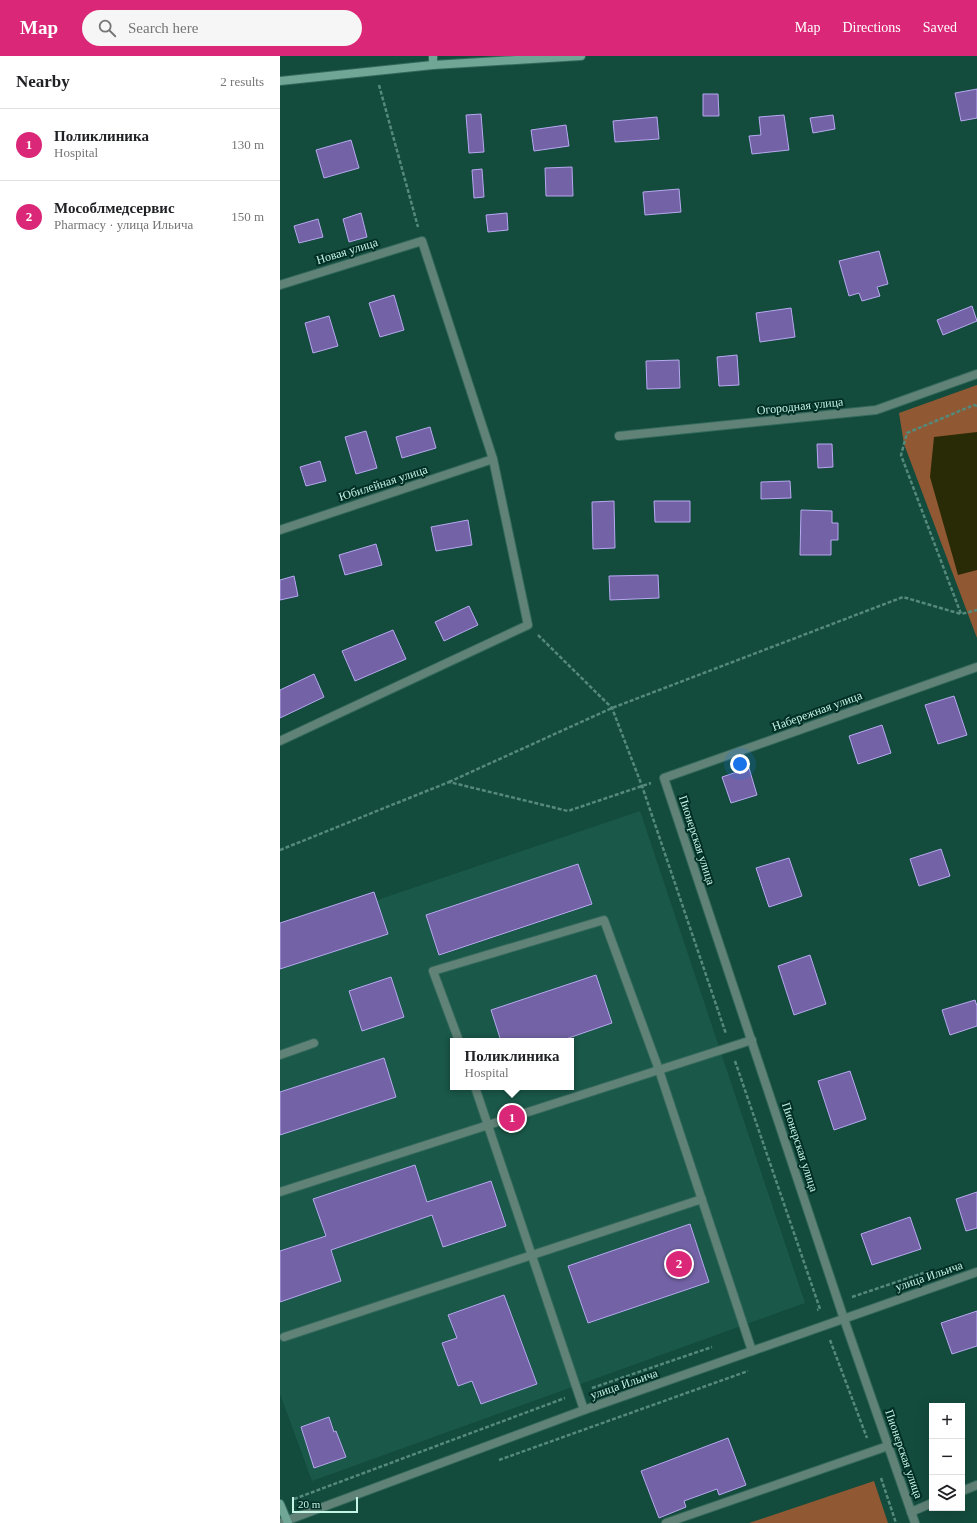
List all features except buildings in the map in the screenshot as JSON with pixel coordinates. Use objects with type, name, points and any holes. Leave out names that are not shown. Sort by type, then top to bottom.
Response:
[{"type":"street","points":[[433,56],[433,65]]},
{"type":"street","points":[[280,81],[433,65],[581,56]]},
{"type":"street","points":[[280,741],[528,625],[493,459],[422,241]]},
{"type":"street","name":"Новая улица","points":[[280,285],[422,241]]},
{"type":"street","name":"Огородная улица","points":[[619,436],[876,410],[977,374]]},
{"type":"street","name":"Юбилейная улица","points":[[280,530],[493,459]]},
{"type":"street","name":"Набережная улица","points":[[664,778],[977,667]]},
{"type":"street","name":"Пионерская улица","points":[[664,778],[844,1319],[915,1523]]},
{"type":"street","points":[[458,1038],[434,971],[604,920],[659,1070],[752,1351]]},
{"type":"street","points":[[280,1192],[752,1040]]},
{"type":"street","points":[[280,1055],[314,1043]]},
{"type":"street","points":[[476,1090],[489,1124],[584,1410]]},
{"type":"street","points":[[284,1337],[702,1199]]},
{"type":"street","name":"улица Ильича","points":[[285,1522],[584,1410],[977,1272]]},
{"type":"street","points":[[666,1523],[888,1446]]},
{"type":"street","points":[[965,1490],[977,1484]]},
{"type":"street","points":[[280,1504],[285,1522]]},
{"type":"street","points":[[912,1512],[929,1504]]},
{"type":"path","points":[[375,71],[422,241]]},
{"type":"path","points":[[961,614],[901,455],[907,433],[974,405],[977,406]]},
{"type":"path","points":[[280,850],[449,782],[612,708],[903,597],[961,614],[977,610]]},
{"type":"path","points":[[528,625],[612,708],[642,786]]},
{"type":"path","points":[[449,782],[568,811],[664,778]]},
{"type":"path","points":[[823,1344],[830,1341]]},
{"type":"path","points":[[495,1462],[748,1370]]},
{"type":"shaded area","points":[[977,385],[977,638],[904,444],[899,413]]},
{"type":"shaded area","points":[[977,432],[977,570],[958,575],[930,477],[934,437]]},
{"type":"shaded area","points":[[640,811],[805,1303],[312,1481],[280,1394],[280,933]]},
{"type":"shaded area","points":[[874,1481],[888,1523],[749,1523]]},
{"type":"place","name":"Поликлиника","points":[[512,1118]]},
{"type":"place","name":"Мособлмедсервис","points":[[679,1264]]}]
